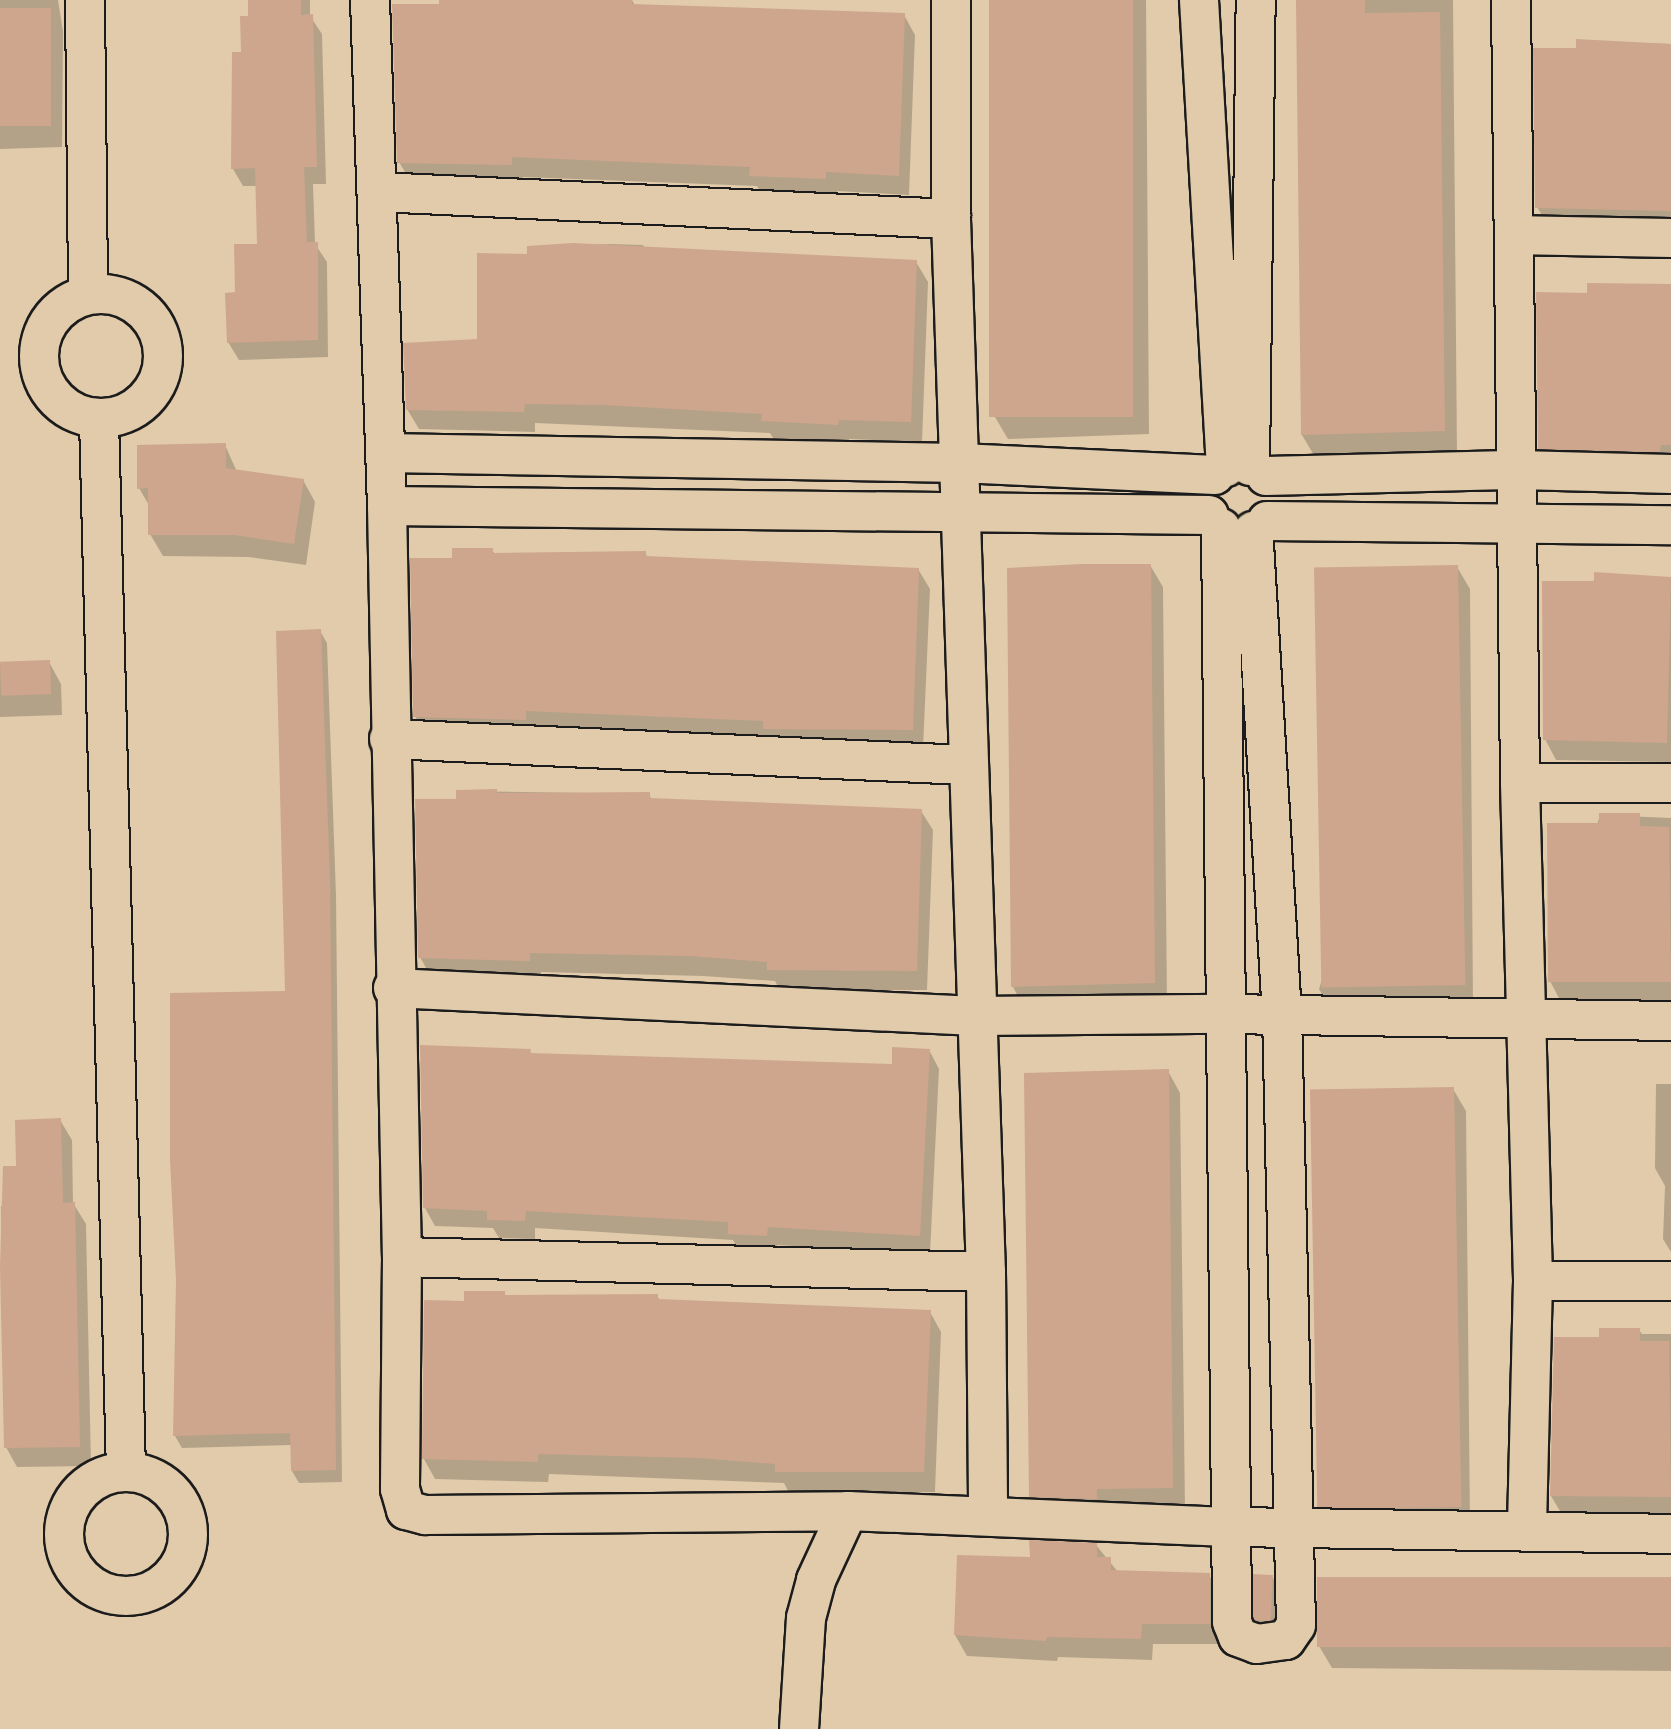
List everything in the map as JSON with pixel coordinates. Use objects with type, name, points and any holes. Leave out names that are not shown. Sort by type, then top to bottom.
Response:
[{"type":"street","points":[[85,0],[88,294]]},
{"type":"street","points":[[370,0],[379,192],[387,506],[393,988],[401,1256],[400,1489],[406,1510],[425,1515],[848,1511],[1234,1527],[1671,1534]]},
{"type":"street","points":[[951,0],[951,219],[975,1016],[986,1272],[988,1516]]},
{"type":"street","points":[[1199,0],[1239,471],[1275,498],[1238,524]]},
{"type":"street","points":[[1239,471],[1256,0]]},
{"type":"street","points":[[1511,0],[1517,235],[1520,783],[1533,1281],[1527,1530]]},
{"type":"street","points":[[379,192],[951,219]]},
{"type":"street","points":[[1517,235],[1671,238]]},
{"type":"street","points":[[88,294],[119,295],[145,310],[163,346],[164,366],[152,394],[128,413],[99,419],[73,413],[53,397],[40,374],[39,361],[47,324],[64,304],[88,294]]},
{"type":"street","points":[[99,419],[126,1471]]},
{"type":"street","points":[[385,453],[960,463],[1239,471],[1519,470],[1671,474]]},
{"type":"street","points":[[737,506],[738,459]]},
{"type":"street","points":[[1238,524],[1225,1014],[1234,1527],[1233,1629],[1243,1641],[1256,1644],[1286,1640],[1295,1631],[1282,1015],[1238,524],[1206,494],[1239,471]]},
{"type":"street","points":[[387,506],[737,506],[1238,524],[1518,522],[1671,525]]},
{"type":"street","points":[[389,739],[967,765]]},
{"type":"street","points":[[1520,783],[1671,783]]},
{"type":"street","points":[[393,988],[975,1016],[1225,1014],[1671,1021]]},
{"type":"street","points":[[401,1256],[986,1272]]},
{"type":"street","points":[[1533,1281],[1671,1282]]},
{"type":"street","points":[[799,1729],[806,1618],[816,1580],[848,1511]]},
{"type":"building","points":[[248,0],[301,0],[301,15],[313,14],[317,167],[304,167],[307,242],[318,242],[318,340],[227,343],[225,293],[235,292],[234,244],[257,244],[255,168],[231,169],[232,52],[241,52],[240,16],[248,16]]},
{"type":"building","points":[[439,0],[632,0],[632,4],[905,13],[899,176],[826,172],[826,179],[749,176],[750,167],[512,157],[512,165],[397,163],[392,4],[439,4]]},
{"type":"building","points":[[989,0],[1133,0],[1133,417],[989,417]]},
{"type":"building","points":[[1296,0],[1365,0],[1365,13],[1440,12],[1445,431],[1301,435]]},
{"type":"building","points":[[0,8],[51,8],[51,126],[0,126]]},
{"type":"building","points":[[1576,39],[1671,44],[1671,211],[1535,208],[1533,48],[1576,48]]},
{"type":"building","points":[[573,243],[917,260],[911,422],[839,420],[838,425],[761,421],[762,414],[604,405],[525,404],[524,412],[406,410],[403,343],[477,339],[477,253],[527,254],[527,246]]},
{"type":"building","points":[[1587,283],[1671,284],[1671,445],[1661,445],[1660,452],[1538,449],[1536,292],[1587,293]]},
{"type":"building","points":[[226,443],[226,468],[304,479],[294,544],[234,535],[148,535],[148,488],[137,489],[137,445]]},
{"type":"building","points":[[452,548],[493,548],[493,553],[646,551],[646,556],[919,568],[913,730],[763,729],[763,721],[526,711],[526,720],[413,717],[410,558],[452,558]]},
{"type":"building","points":[[1151,564],[1155,983],[1011,987],[1007,568]]},
{"type":"building","points":[[1458,565],[1465,985],[1321,987],[1314,568]]},
{"type":"building","points":[[1594,572],[1671,577],[1667,743],[1543,740],[1542,581],[1594,581]]},
{"type":"building","points":[[321,629],[330,881],[336,1470],[291,1471],[290,1433],[173,1436],[176,1280],[170,1160],[170,993],[285,991],[276,631]]},
{"type":"building","points":[[50,660],[51,694],[1,696],[0,662]]},
{"type":"building","points":[[497,789],[497,793],[650,792],[650,798],[922,809],[917,971],[767,970],[767,962],[690,956],[530,953],[530,961],[418,958],[415,799],[456,799],[456,790]]},
{"type":"building","points":[[1599,813],[1640,813],[1640,826],[1669,827],[1671,982],[1548,982],[1547,823],[1599,823]]},
{"type":"building","points":[[420,1045],[531,1049],[530,1053],[892,1064],[892,1047],[930,1049],[920,1236],[768,1227],[767,1236],[728,1234],[728,1222],[526,1211],[525,1221],[487,1220],[487,1211],[423,1208]]},
{"type":"building","points":[[1169,1069],[1173,1488],[1097,1489],[1097,1499],[1029,1497],[1024,1073]]},
{"type":"building","points":[[1454,1087],[1461,1507],[1317,1509],[1310,1090]]},
{"type":"building","points":[[61,1118],[63,1203],[75,1202],[80,1447],[4,1448],[0,1267],[3,1166],[16,1166],[15,1120]]},
{"type":"building","points":[[464,1291],[505,1291],[505,1295],[658,1294],[658,1299],[931,1310],[924,1472],[775,1472],[775,1464],[699,1458],[538,1454],[538,1462],[422,1459],[424,1300],[464,1301]]},
{"type":"building","points":[[1599,1328],[1640,1328],[1640,1341],[1669,1341],[1671,1497],[1550,1496],[1554,1337],[1599,1337]]},
{"type":"building","points":[[1029,1540],[1097,1543],[1097,1557],[1111,1557],[1111,1570],[1210,1573],[1210,1624],[1142,1624],[1141,1639],[1047,1637],[1046,1641],[954,1635],[957,1555],[1030,1557]]},
{"type":"building","points":[[1253,1574],[1273,1575],[1271,1621],[1251,1620]]},
{"type":"building","points":[[1317,1577],[1671,1577],[1671,1647],[1317,1647]]}]
